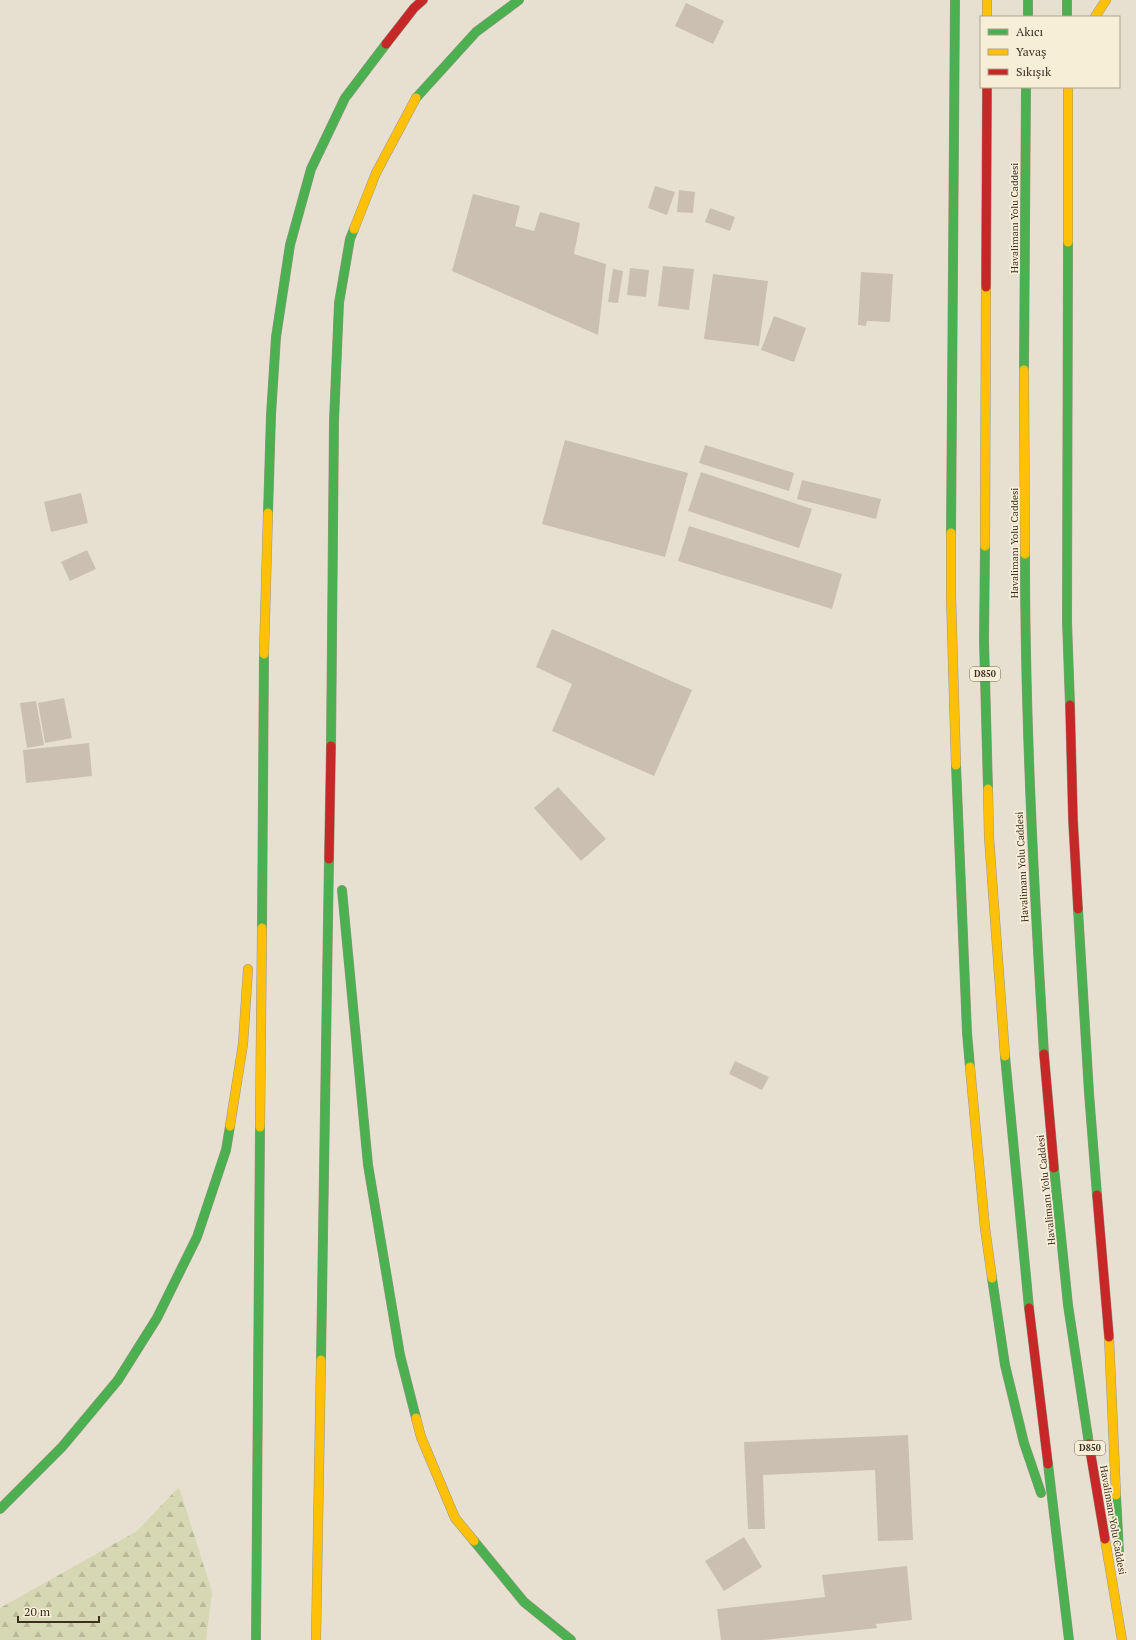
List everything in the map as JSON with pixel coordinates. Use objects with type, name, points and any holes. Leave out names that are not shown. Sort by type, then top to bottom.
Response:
[{"type":"main road","points":[[253,899],[264,640],[271,415],[276,345],[290,245],[311,169],[345,98],[414,8],[423,0]]},
{"type":"main road","points":[[316,1640],[334,642],[334,421],[339,303],[350,239],[376,173],[415,100],[476,32],[519,0]]},
{"type":"main road","points":[[955,0],[951,596],[954,716],[967,1033],[985,1228],[1005,1365],[1024,1443],[1056,1535]]},
{"type":"main road","points":[[987,0],[987,16]]},
{"type":"main road","points":[[1028,0],[1028,16]]},
{"type":"main road","points":[[1067,0],[1067,16]]},
{"type":"main road","points":[[1096,16],[1106,0]]},
{"type":"main road","name":"D850","points":[[986,88],[984,640],[989,837],[1004,1041],[1027,1295],[1069,1640]]},
{"type":"main road","name":"Havalimanı Yolu Caddesi","points":[[1026,88],[1024,426],[1025,662],[1032,859],[1044,1061],[1068,1305],[1098,1501],[1122,1640]]},
{"type":"main road","points":[[1069,88],[1067,621],[1073,820],[1090,1093],[1110,1348],[1122,1640]]},
{"type":"main road","points":[[256,1640],[264,640]]},
{"type":"main road","points":[[334,642],[339,805]]},
{"type":"main road","points":[[342,883],[368,1165],[400,1355],[421,1437],[455,1518],[524,1602],[571,1640]]},
{"type":"main road","points":[[0,1509],[62,1447],[118,1380],[157,1318],[197,1237],[226,1150],[243,1044],[249,960]]},
{"type":"green space","points":[[179,1487],[212,1592],[206,1640],[0,1640],[0,1608],[137,1531]]},
{"type":"building","points":[[686,3],[724,21],[713,44],[675,26]]},
{"type":"building","points":[[655,186],[675,192],[667,215],[648,208]]},
{"type":"building","points":[[679,190],[695,192],[693,213],[677,212]]},
{"type":"building","points":[[473,194],[520,206],[515,226],[534,231],[540,212],[580,223],[574,254],[606,264],[598,335],[452,271]]},
{"type":"building","points":[[710,208],[735,217],[730,231],[705,222]]},
{"type":"building","points":[[663,266],[694,269],[689,310],[658,306]]},
{"type":"building","points":[[630,268],[649,270],[646,297],[627,295]]},
{"type":"building","points":[[613,269],[623,271],[618,303],[608,302]]},
{"type":"building","points":[[861,272],[893,274],[890,322],[867,321],[866,326],[858,325]]},
{"type":"building","points":[[713,274],[768,281],[759,346],[704,339]]},
{"type":"building","points":[[774,316],[806,328],[794,362],[761,350]]},
{"type":"building","points":[[565,440],[688,473],[665,557],[542,524]]},
{"type":"building","points":[[705,445],[794,473],[789,491],[699,463]]},
{"type":"building","points":[[701,472],[812,509],[799,548],[688,511]]},
{"type":"building","points":[[802,480],[881,499],[876,519],[797,499]]},
{"type":"building","points":[[81,493],[88,523],[51,532],[44,502]]},
{"type":"building","points":[[689,526],[842,574],[832,609],[678,561]]},
{"type":"building","points":[[87,550],[96,569],[70,581],[61,562]]},
{"type":"building","points":[[552,629],[692,690],[654,776],[552,731],[572,684],[536,667]]},
{"type":"building","points":[[64,698],[72,738],[45,743],[38,703]]},
{"type":"building","points":[[36,701],[44,745],[27,748],[20,703]]},
{"type":"building","points":[[89,743],[92,776],[26,783],[23,750]]},
{"type":"building","points":[[558,787],[606,839],[581,861],[534,808]]},
{"type":"building","points":[[735,1061],[769,1077],[762,1090],[729,1074]]},
{"type":"building","points":[[908,1435],[913,1540],[878,1541],[875,1470],[763,1475],[765,1529],[748,1529],[744,1442]]},
{"type":"building","points":[[744,1537],[762,1567],[724,1591],[705,1561]]},
{"type":"building","points":[[907,1566],[912,1620],[876,1624],[877,1628],[764,1640],[721,1640],[717,1609],[825,1597],[822,1575]]},
{"type":"traffic: fast","points":[[416,98],[476,32],[519,0]]},
{"type":"traffic: fast","points":[[951,533],[955,0]]},
{"type":"traffic: fast","points":[[1028,0],[1028,16]]},
{"type":"traffic: fast","points":[[1067,0],[1067,16]]},
{"type":"traffic: fast","points":[[268,513],[271,415],[276,337],[290,245],[311,169],[345,98],[386,44]]},
{"type":"traffic: fast","points":[[1024,370],[1026,88]]},
{"type":"traffic: fast","points":[[331,746],[334,421],[339,303],[350,239],[354,229]]},
{"type":"traffic: fast","points":[[1068,242],[1067,621],[1070,705]]},
{"type":"traffic: fast","points":[[985,546],[984,640],[988,789]]},
{"type":"traffic: fast","points":[[1025,554],[1028,742],[1044,1054]]},
{"type":"traffic: fast","points":[[262,928],[264,654]]},
{"type":"traffic: fast","points":[[956,765],[967,1033],[970,1067]]},
{"type":"traffic: fast","points":[[321,1360],[329,859]]},
{"type":"traffic: fast","points":[[342,890],[368,1165],[400,1355],[416,1418]]},
{"type":"traffic: fast","points":[[1078,909],[1089,1093],[1097,1195]]},
{"type":"traffic: fast","points":[[1005,1056],[1029,1308]]},
{"type":"traffic: fast","points":[[0,1509],[62,1447],[118,1380],[157,1318],[197,1237],[226,1150],[230,1126]]},
{"type":"traffic: fast","points":[[256,1640],[260,1127]]},
{"type":"traffic: fast","points":[[1054,1168],[1068,1305],[1089,1444]]},
{"type":"traffic: fast","points":[[992,1278],[1005,1365],[1024,1443],[1041,1493]]},
{"type":"traffic: fast","points":[[1048,1464],[1069,1640]]},
{"type":"traffic: fast","points":[[1116,1495],[1119,1553]]},
{"type":"traffic: fast","points":[[474,1541],[524,1602],[571,1640]]},
{"type":"traffic: slow","points":[[987,0],[987,16]]},
{"type":"traffic: slow","points":[[1096,16],[1106,0]]},
{"type":"traffic: slow","points":[[1068,88],[1068,242]]},
{"type":"traffic: slow","points":[[354,229],[376,173],[416,98]]},
{"type":"traffic: slow","points":[[985,546],[986,287]]},
{"type":"traffic: slow","points":[[1024,370],[1025,554]]},
{"type":"traffic: slow","points":[[264,654],[268,513]]},
{"type":"traffic: slow","points":[[951,533],[951,596],[956,765]]},
{"type":"traffic: slow","points":[[988,789],[989,837],[1005,1056]]},
{"type":"traffic: slow","points":[[260,1127],[262,928]]},
{"type":"traffic: slow","points":[[230,1126],[243,1044],[248,969]]},
{"type":"traffic: slow","points":[[970,1067],[985,1228],[992,1278]]},
{"type":"traffic: slow","points":[[1109,1337],[1116,1495]]},
{"type":"traffic: slow","points":[[316,1640],[321,1360]]},
{"type":"traffic: slow","points":[[416,1418],[421,1437],[455,1518],[474,1541]]},
{"type":"traffic: slow","points":[[1105,1539],[1122,1640]]},
{"type":"traffic: jam","points":[[386,44],[414,8],[423,0]]},
{"type":"traffic: jam","points":[[986,287],[987,88]]},
{"type":"traffic: jam","points":[[1070,705],[1073,820],[1078,909]]},
{"type":"traffic: jam","points":[[329,859],[331,746]]},
{"type":"traffic: jam","points":[[1044,1054],[1054,1168]]},
{"type":"traffic: jam","points":[[1097,1195],[1109,1337]]},
{"type":"traffic: jam","points":[[1029,1308],[1048,1464]]},
{"type":"traffic: jam","points":[[1089,1444],[1105,1539]]}]
